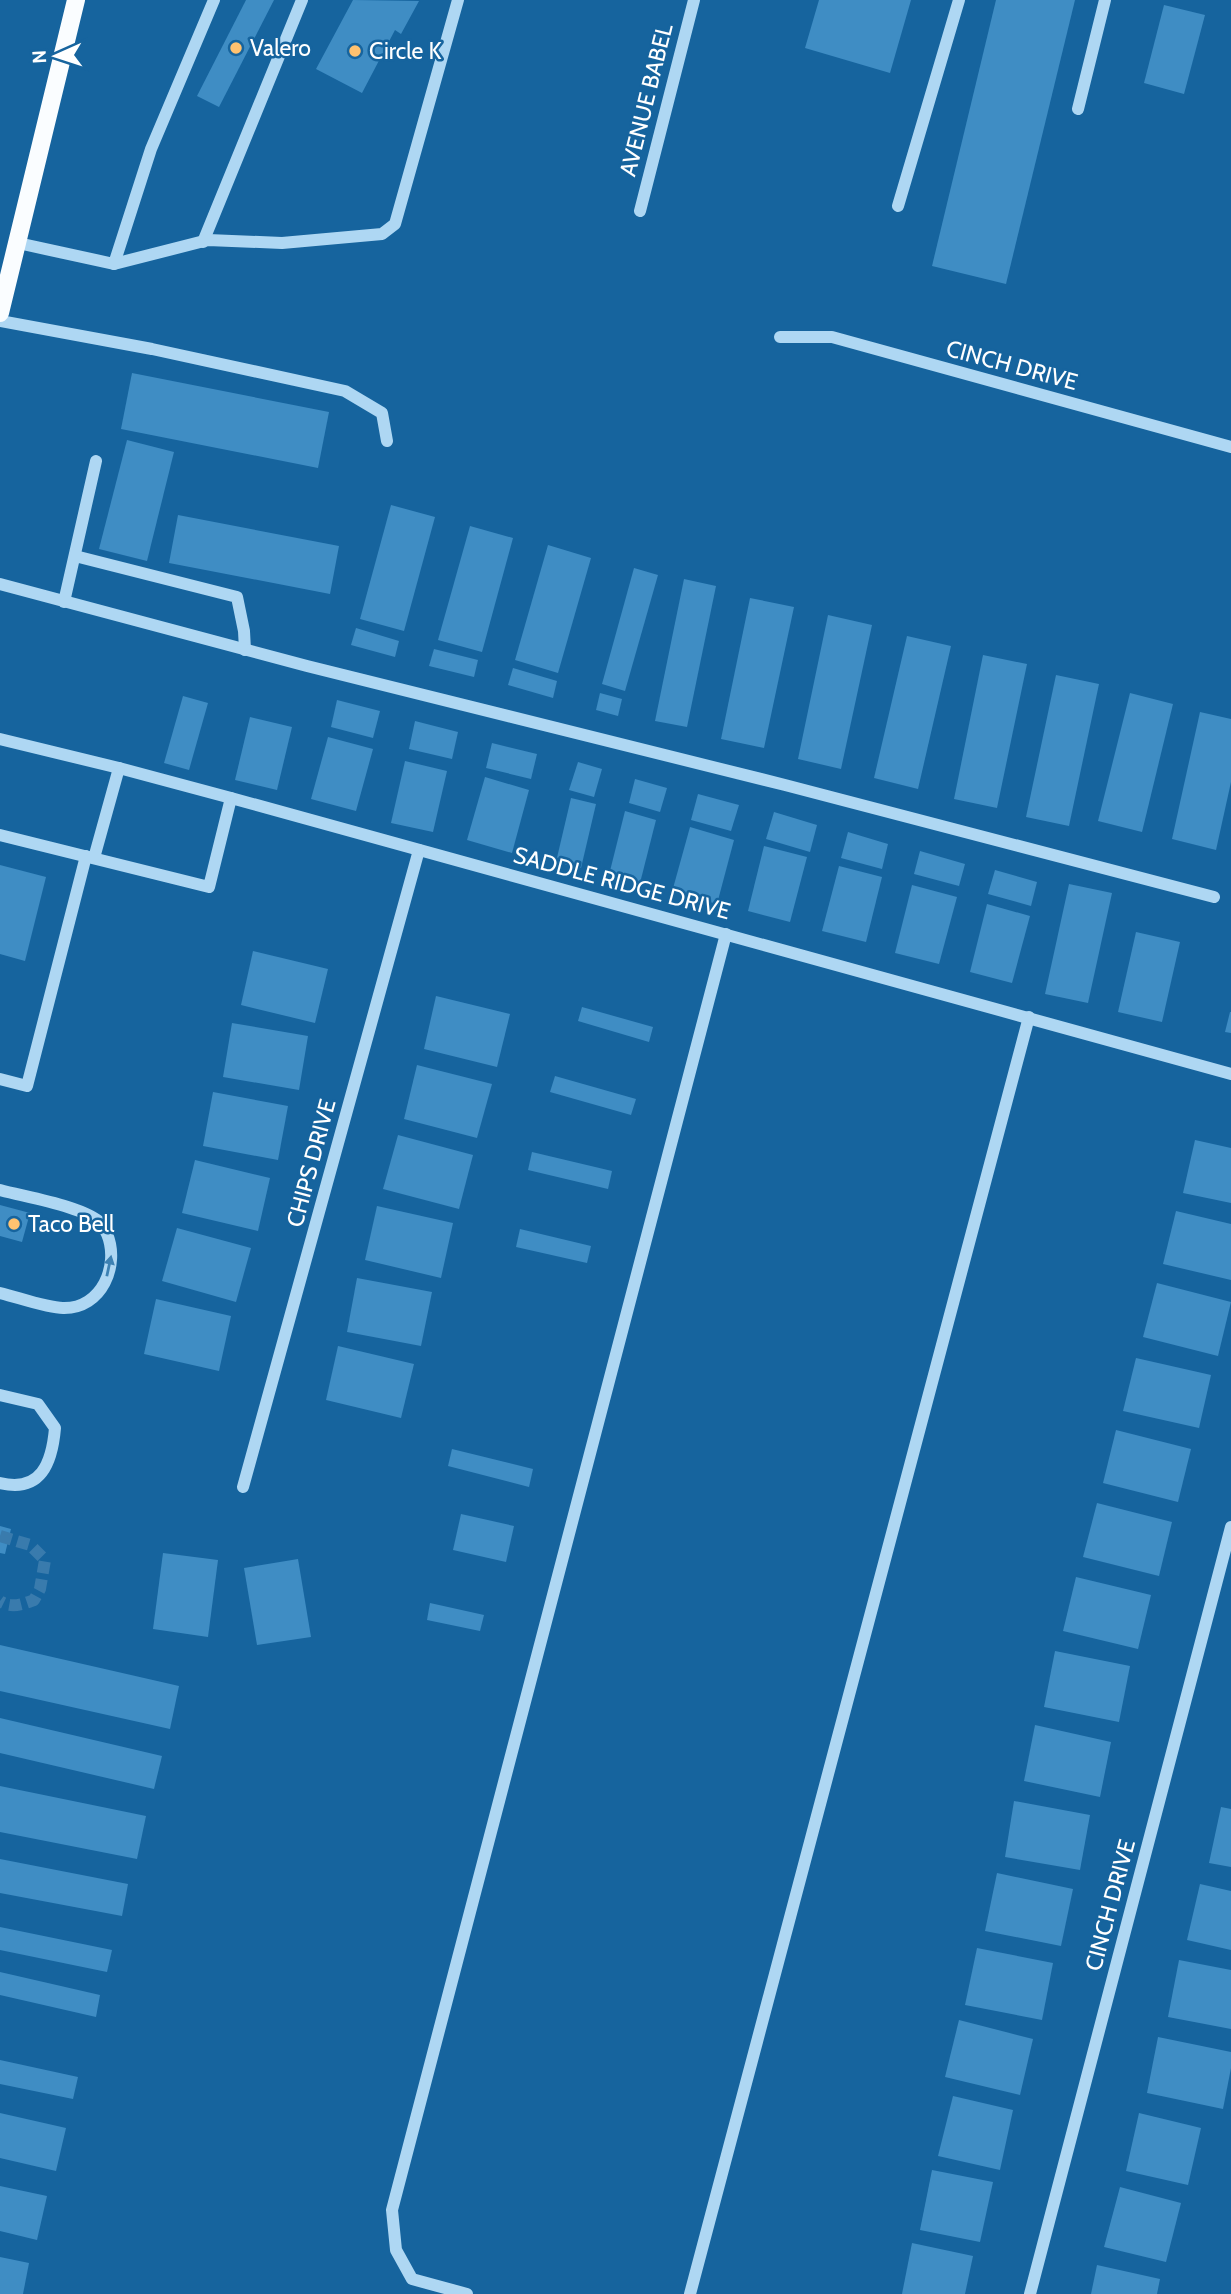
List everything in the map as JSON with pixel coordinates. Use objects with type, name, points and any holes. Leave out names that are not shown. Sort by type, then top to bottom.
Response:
[{"type":"main road","points":[[0,313],[5,277],[18,243],[76,0]]},
{"type":"street","points":[[114,264],[151,149],[214,0]]},
{"type":"street","points":[[202,242],[302,0]]},
{"type":"street","points":[[18,243],[114,264],[202,242],[282,243],[382,234],[395,225],[458,0]]},
{"type":"street","name":"AVENUE BABEL","points":[[640,211],[694,0]]},
{"type":"street","points":[[898,206],[960,0]]},
{"type":"street","points":[[1078,109],[1105,0]]},
{"type":"street","points":[[0,321],[152,349],[345,391],[382,413],[387,441]]},
{"type":"street","name":"CINCH DRIVE","points":[[780,337],[832,337],[1231,447]]},
{"type":"street","points":[[64,602],[96,461]]},
{"type":"street","points":[[75,556],[237,597],[245,650]]},
{"type":"street","points":[[0,584],[245,650],[785,785],[1214,897]]},
{"type":"street","name":"SADDLE RIDGE DRIVE","points":[[0,739],[231,798],[1231,1074]]},
{"type":"street","points":[[0,1079],[27,1086],[90,857],[119,768]]},
{"type":"street","points":[[0,835],[209,887],[231,798]]},
{"type":"street","name":"CHIPS DRIVE","points":[[243,1487],[419,850]]},
{"type":"street","points":[[467,2294],[412,2279],[396,2250],[391,2210],[726,934]]},
{"type":"street","points":[[690,2294],[1029,1017]]},
{"type":"street","points":[[0,1190],[78,1210],[103,1225],[112,1246],[111,1268],[102,1288],[85,1303],[64,1308],[0,1293]]},
{"type":"street","points":[[0,1395],[38,1404],[55,1428],[51,1454],[41,1474],[15,1486],[0,1483]]},
{"type":"street","name":"CINCH DRIVE","points":[[1030,2294],[1231,1527]]},
{"type":"building","name":"Valero","points":[[246,0],[274,0],[219,107],[197,96]]},
{"type":"building","name":"Circle K","points":[[353,0],[419,1],[401,34],[395,30],[362,93],[316,69]]},
{"type":"building","points":[[819,0],[911,0],[890,73],[805,48]]},
{"type":"building","points":[[996,0],[1075,0],[1006,284],[932,266]]},
{"type":"building","points":[[1164,5],[1205,15],[1184,94],[1144,83]]},
{"type":"building","points":[[132,373],[329,412],[318,468],[121,429]]},
{"type":"building","points":[[127,440],[174,452],[147,561],[99,549]]},
{"type":"building","points":[[391,505],[435,517],[404,631],[360,619]]},
{"type":"building","points":[[178,515],[339,546],[330,594],[169,563]]},
{"type":"building","points":[[470,526],[513,538],[482,652],[438,640]]},
{"type":"building","points":[[548,545],[591,558],[558,673],[515,660]]},
{"type":"building","points":[[634,568],[658,575],[625,691],[602,684]]},
{"type":"building","points":[[684,579],[716,586],[687,727],[655,721]]},
{"type":"building","points":[[750,598],[794,607],[764,748],[721,739]]},
{"type":"building","points":[[828,615],[872,625],[841,769],[798,759]]},
{"type":"building","points":[[356,628],[399,641],[395,657],[351,645]]},
{"type":"building","points":[[907,636],[951,646],[918,789],[874,778]]},
{"type":"building","points":[[434,649],[478,660],[474,677],[429,666]]},
{"type":"building","points":[[983,655],[1027,664],[997,808],[954,799]]},
{"type":"building","points":[[513,668],[557,681],[553,698],[508,685]]},
{"type":"building","points":[[1056,675],[1099,684],[1069,826],[1026,817]]},
{"type":"building","points":[[600,693],[622,699],[618,716],[596,710]]},
{"type":"building","points":[[1130,693],[1173,704],[1142,832],[1098,821]]},
{"type":"building","points":[[183,696],[208,703],[189,770],[164,763]]},
{"type":"building","points":[[337,700],[380,711],[373,738],[331,727]]},
{"type":"building","points":[[1200,712],[1231,719],[1231,782],[1216,850],[1172,839]]},
{"type":"building","points":[[250,717],[292,727],[277,790],[235,780]]},
{"type":"building","points":[[415,721],[458,732],[452,759],[409,749]]},
{"type":"building","points":[[328,737],[373,749],[356,811],[311,799]]},
{"type":"building","points":[[492,743],[537,754],[531,779],[486,768]]},
{"type":"building","points":[[405,761],[447,771],[433,832],[391,823]]},
{"type":"building","points":[[578,762],[602,769],[594,797],[569,790]]},
{"type":"building","points":[[485,777],[529,790],[512,853],[467,840]]},
{"type":"building","points":[[635,779],[667,788],[660,812],[629,803]]},
{"type":"building","points":[[698,794],[739,805],[731,831],[691,820]]},
{"type":"building","points":[[571,798],[596,804],[581,868],[556,862]]},
{"type":"building","points":[[625,811],[656,820],[640,883],[609,875]]},
{"type":"building","points":[[774,812],[817,825],[810,852],[766,839]]},
{"type":"building","points":[[690,827],[734,840],[717,904],[672,892]]},
{"type":"building","points":[[848,832],[888,844],[882,869],[841,858]]},
{"type":"building","points":[[764,846],[807,857],[790,922],[748,911]]},
{"type":"building","points":[[920,851],[965,864],[959,886],[914,874]]},
{"type":"building","points":[[0,865],[46,877],[25,961],[0,954]]},
{"type":"building","points":[[839,866],[882,877],[866,942],[822,931]]},
{"type":"building","points":[[995,870],[1037,882],[1031,906],[988,894]]},
{"type":"building","points":[[1069,884],[1112,893],[1088,1003],[1045,994]]},
{"type":"building","points":[[912,885],[957,897],[939,964],[895,953]]},
{"type":"building","points":[[987,904],[1030,916],[1012,983],[970,972]]},
{"type":"building","points":[[1136,932],[1180,942],[1162,1022],[1118,1012]]},
{"type":"building","points":[[253,951],[328,969],[315,1023],[241,1005]]},
{"type":"building","points":[[436,996],[510,1014],[497,1067],[424,1049]]},
{"type":"building","points":[[582,1007],[653,1027],[649,1042],[578,1021]]},
{"type":"building","points":[[1231,1012],[1231,1033],[1225,1032]]},
{"type":"building","points":[[232,1023],[308,1036],[299,1090],[223,1077]]},
{"type":"building","points":[[417,1065],[492,1084],[477,1138],[404,1119]]},
{"type":"building","points":[[555,1076],[636,1099],[631,1115],[550,1092]]},
{"type":"building","points":[[213,1092],[288,1106],[278,1160],[203,1146]]},
{"type":"building","points":[[398,1135],[473,1155],[459,1209],[383,1189]]},
{"type":"building","points":[[1195,1140],[1231,1148],[1231,1203],[1183,1193]]},
{"type":"building","points":[[532,1152],[612,1171],[608,1189],[528,1170]]},
{"type":"building","points":[[195,1160],[270,1178],[258,1231],[182,1213]]},
{"type":"building","name":"Taco Bell","points":[[0,1205],[30,1213],[22,1242],[0,1236]]},
{"type":"building","points":[[377,1206],[453,1223],[441,1278],[365,1260]]},
{"type":"building","points":[[1176,1211],[1231,1224],[1231,1280],[1163,1264]]},
{"type":"building","points":[[177,1228],[251,1248],[236,1302],[162,1281]]},
{"type":"building","points":[[520,1229],[591,1246],[587,1263],[516,1247]]},
{"type":"building","points":[[357,1278],[432,1292],[421,1346],[347,1332]]},
{"type":"building","points":[[1157,1283],[1231,1302],[1218,1356],[1143,1337]]},
{"type":"building","points":[[156,1299],[231,1316],[219,1371],[144,1354]]},
{"type":"building","points":[[338,1346],[414,1364],[401,1418],[326,1400]]},
{"type":"building","points":[[1136,1358],[1211,1375],[1199,1428],[1123,1411]]},
{"type":"building","points":[[1116,1430],[1191,1449],[1178,1502],[1103,1483]]},
{"type":"building","points":[[452,1449],[533,1469],[529,1487],[448,1466]]},
{"type":"building","points":[[1097,1503],[1172,1522],[1159,1576],[1083,1557]]},
{"type":"building","points":[[461,1514],[514,1526],[506,1562],[453,1550]]},
{"type":"building","points":[[0,1526],[11,1529],[5,1554],[0,1553]]},
{"type":"building","points":[[163,1553],[218,1560],[208,1637],[153,1629]]},
{"type":"building","points":[[298,1559],[311,1637],[257,1645],[244,1568]]},
{"type":"building","points":[[1076,1577],[1151,1595],[1138,1649],[1063,1631]]},
{"type":"building","points":[[430,1603],[484,1615],[480,1631],[427,1620]]},
{"type":"building","points":[[0,1645],[179,1686],[170,1729],[0,1691]]},
{"type":"building","points":[[1055,1651],[1130,1666],[1119,1722],[1044,1707]]},
{"type":"building","points":[[0,1718],[162,1756],[154,1789],[0,1753]]},
{"type":"building","points":[[1035,1725],[1111,1742],[1100,1797],[1024,1781]]},
{"type":"building","points":[[0,1786],[146,1816],[137,1859],[0,1832]]},
{"type":"building","points":[[1014,1801],[1090,1815],[1080,1870],[1005,1857]]},
{"type":"building","points":[[1221,1807],[1231,1809],[1231,1867],[1209,1863]]},
{"type":"building","points":[[0,1859],[128,1884],[122,1916],[0,1893]]},
{"type":"building","points":[[997,1873],[1073,1889],[1061,1946],[985,1931]]},
{"type":"building","points":[[1200,1884],[1231,1891],[1231,1950],[1187,1940]]},
{"type":"building","points":[[0,1927],[112,1950],[107,1972],[0,1950]]},
{"type":"building","points":[[977,1948],[1053,1963],[1042,2020],[965,2005]]},
{"type":"building","points":[[1179,1960],[1231,1970],[1231,2029],[1168,2017]]},
{"type":"building","points":[[0,1972],[100,1995],[96,2017],[0,1995]]},
{"type":"building","points":[[959,2020],[1033,2039],[1020,2095],[945,2077]]},
{"type":"building","points":[[1158,2037],[1231,2052],[1231,2068],[1223,2109],[1147,2093]]},
{"type":"building","points":[[0,2060],[78,2077],[73,2099],[0,2084]]},
{"type":"building","points":[[953,2096],[1013,2110],[1000,2170],[938,2156]]},
{"type":"building","points":[[0,2113],[66,2128],[56,2171],[0,2158]]},
{"type":"building","points":[[1139,2113],[1201,2128],[1188,2185],[1126,2171]]},
{"type":"building","points":[[932,2170],[993,2182],[980,2242],[920,2230]]},
{"type":"building","points":[[0,2186],[47,2196],[37,2240],[0,2231]]},
{"type":"building","points":[[1120,2187],[1181,2203],[1166,2262],[1104,2247]]},
{"type":"building","points":[[912,2243],[973,2256],[965,2294],[902,2294]]},
{"type":"building","points":[[0,2257],[29,2263],[23,2294],[0,2294]]},
{"type":"building","points":[[1097,2265],[1160,2279],[1157,2294],[1091,2294]]},
{"type":"tunnel","points":[[0,1536],[30,1545],[45,1560],[40,1589],[34,1600],[13,1605],[0,1601]]},
{"type":"place","name":"Valero","points":[[236,48]]},
{"type":"place","name":"Circle K","points":[[355,51]]},
{"type":"place","name":"Taco Bell","points":[[14,1224]]}]
